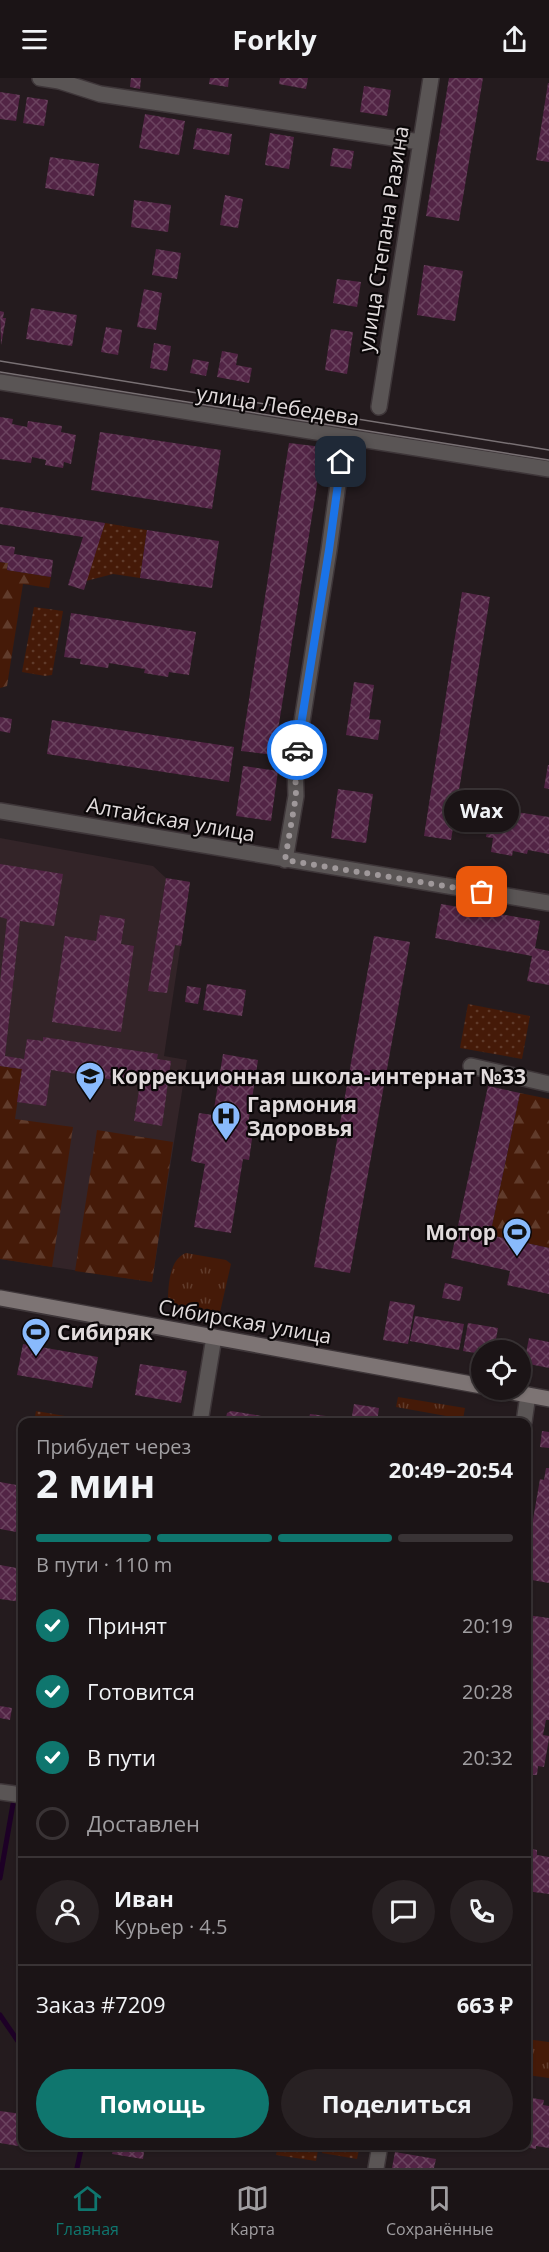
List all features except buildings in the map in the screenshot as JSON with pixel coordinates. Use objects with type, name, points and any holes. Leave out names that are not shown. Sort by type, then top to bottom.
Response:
[{"type":"main road","name":"Сибирская улица","points":[[0,1298],[471,1384]]},
{"type":"main road","points":[[531,1396],[549,1399]]},
{"type":"street","points":[[40,78],[59,81],[100,94],[420,142]]},
{"type":"street","name":"улица Степана Разина","points":[[379,407],[431,78]]},
{"type":"street","name":"улица Лебедева","points":[[0,382],[549,469]]},
{"type":"street","points":[[285,860],[296,796],[295,766],[341,462]]},
{"type":"street","name":"Алтайская улица","points":[[0,812],[549,903]]},
{"type":"street","points":[[471,1066],[549,1084]]},
{"type":"street","points":[[201,1418],[214,1337]]},
{"type":"street","points":[[525,1418],[527,1400]]},
{"type":"street","points":[[0,1792],[18,1794]]},
{"type":"street","points":[[376,2168],[379,2150]]},
{"type":"shaded area","name":"Коррекционная школа-интернат №33","points":[[0,838],[153,866],[166,878],[190,882],[164,1056],[187,1060],[152,1282],[0,1259]]},
{"type":"green space","points":[[105,523],[147,530],[140,578],[113,574],[86,581]]},
{"type":"green space","points":[[0,562],[8,563],[7,570],[51,577],[49,588],[23,584],[7,686],[0,688]]},
{"type":"green space","points":[[34,607],[63,611],[52,675],[22,672]]},
{"type":"green space","points":[[468,1004],[530,1016],[522,1059],[460,1048]]},
{"type":"green space","points":[[0,1066],[22,1069],[15,1119],[73,1127],[52,1267],[0,1259]]},
{"type":"green space","points":[[520,1093],[549,1099],[549,1248],[490,1235]]},
{"type":"green space","points":[[97,1130],[173,1142],[152,1282],[75,1271]]},
{"type":"green space","points":[[186,1253],[226,1260],[231,1264],[220,1312],[168,1303],[169,1282],[173,1267],[180,1256]]},
{"type":"green space","points":[[398,1397],[465,1408],[463,1418],[457,1418],[396,1407]]},
{"type":"green space","points":[[36,1411],[77,1418],[35,1418]]},
{"type":"green space","points":[[531,2040],[549,2042],[549,2078],[531,2076]]},
{"type":"green space","points":[[277,2150],[318,2150],[316,2161],[276,2155]]},
{"type":"green space","points":[[323,2150],[359,2150],[357,2159],[322,2153]]},
{"type":"waterway","points":[[0,1878],[13,1804]]},
{"type":"waterway","points":[[0,2015],[18,2041]]},
{"type":"waterway","points":[[77,2168],[81,2150]]},
{"type":"tram line","points":[[0,361],[549,450]]},
{"type":"tram line","points":[[0,372],[549,460]]},
{"type":"way so far","points":[[297,750],[296,796],[285,860],[482,892]]},
{"type":"place","name":"Wax","points":[[482,892]]},
{"type":"place","name":"Коррекционная школа-интернат №33","points":[[90,1102]]},
{"type":"place","name":"Гармония Здоровья","points":[[226,1142]]},
{"type":"place","name":"Мотор","points":[[517,1258]]},
{"type":"place","name":"Сибиряк","points":[[36,1358]]},
{"type":"route","points":[[297,750],[341,462]]}]
